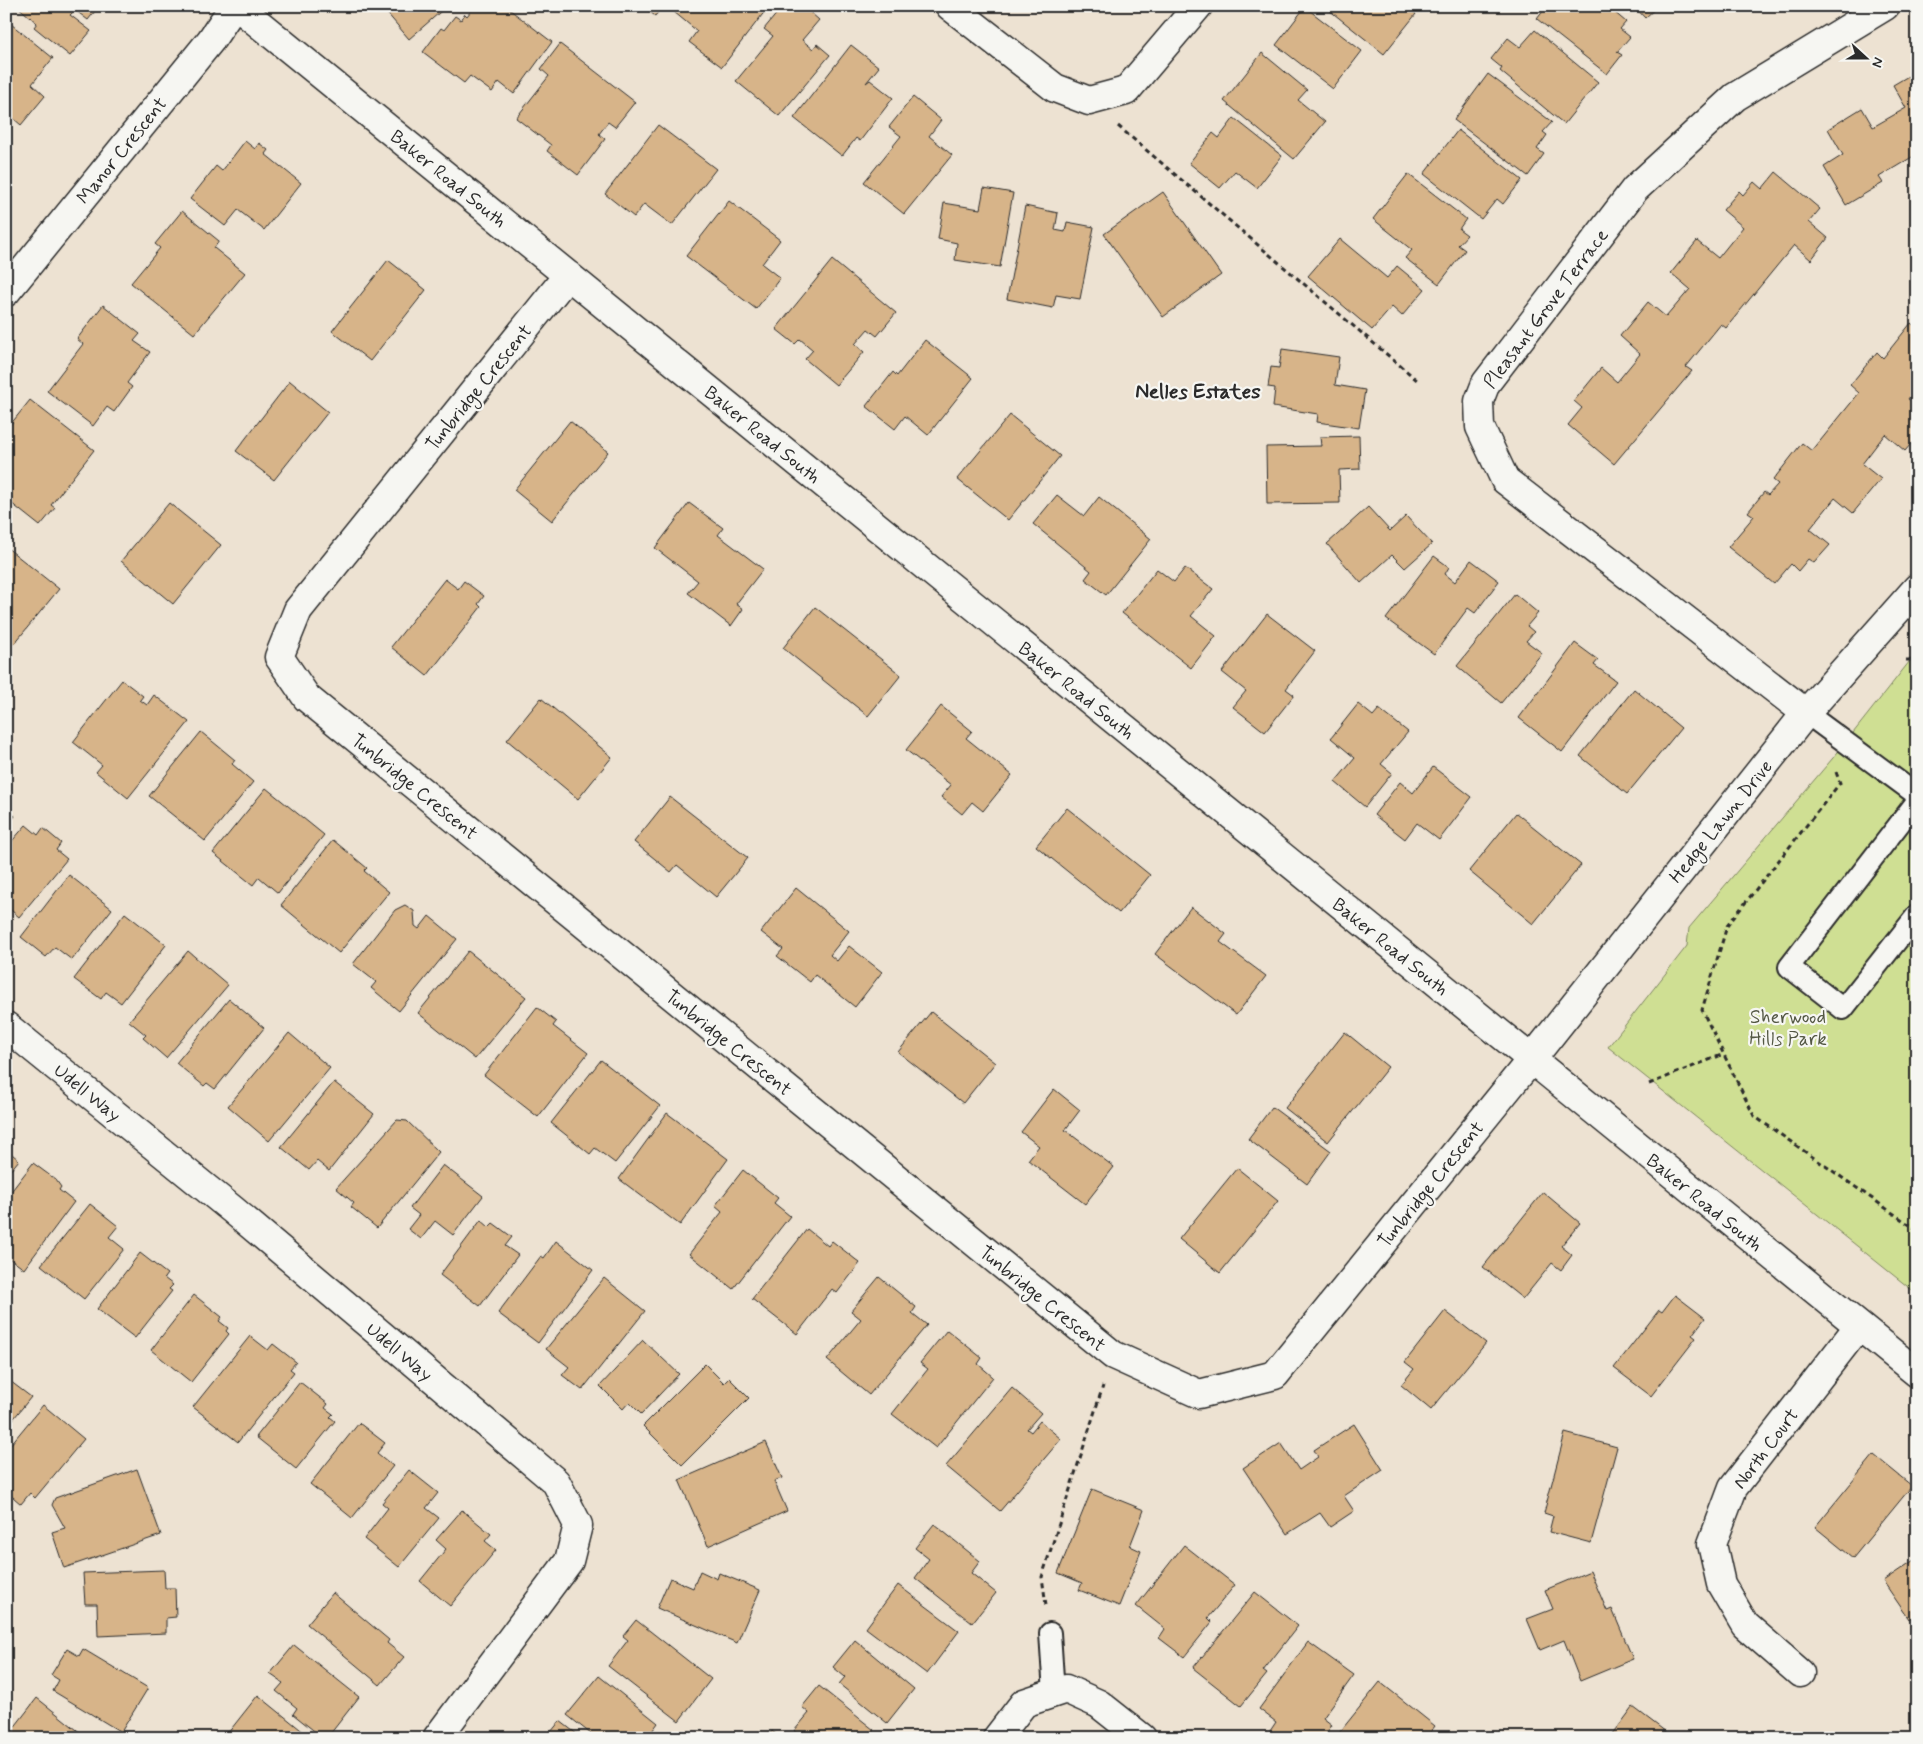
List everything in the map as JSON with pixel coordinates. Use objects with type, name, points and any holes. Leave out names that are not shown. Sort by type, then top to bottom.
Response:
[{"type":"street","name":"Baker Road South","points":[[236,6],[1917,1374]]},
{"type":"street","name":"Manor Crescent","points":[[6,292],[236,6]]},
{"type":"street","points":[[950,6],[1055,88],[1089,101],[1126,91],[1198,6]]},
{"type":"street","name":"Pleasant Grove Terrace","points":[[1806,713],[1505,480],[1480,427],[1479,401],[1486,384],[1635,189],[1735,97],[1885,6]]},
{"type":"street","name":"Tunbridge Crescent","points":[[568,275],[298,610],[280,656],[306,698],[1113,1355],[1199,1394],[1276,1375],[1531,1060]]},
{"type":"street","name":"Hedge Lawn Drive","points":[[1531,1060],[1806,713],[1917,588]]},
{"type":"street","name":"Udell Way","points":[[6,1026],[233,1210],[556,1482],[578,1525],[569,1561],[437,1738]]},
{"type":"street","name":"North Court","points":[[1800,1673],[1745,1625],[1721,1584],[1712,1544],[1733,1488],[1858,1327]]},
{"type":"street","points":[[997,1738],[1024,1703],[1066,1689],[1099,1704],[1142,1738]]},
{"type":"lane","points":[[1806,713],[1917,795]]},
{"type":"lane","points":[[1917,801],[1789,967],[1843,1009],[1917,915]]},
{"type":"lane","points":[[1050,1633],[1054,1693]]},
{"type":"path","points":[[1089,101],[1417,380]]},
{"type":"path","points":[[1906,660],[1917,660]]},
{"type":"path","points":[[1835,769],[1840,783],[1727,926],[1702,1010],[1754,1116],[1917,1230]]},
{"type":"path","points":[[1650,1084],[1724,1054]]},
{"type":"path","points":[[1050,1633],[1042,1577],[1113,1355]]},
{"type":"green space","name":"Sherwood Hills Park","points":[[1917,652],[1917,1294],[1608,1047],[1687,946],[1689,928],[1838,752]]},
{"type":"building","points":[[17,6],[99,6],[88,20],[75,10],[70,15],[91,31],[70,56],[34,27],[37,23]]},
{"type":"building","points":[[381,6],[447,6],[409,39]]},
{"type":"building","points":[[475,6],[505,6],[552,42],[514,94],[499,82],[492,92],[470,76],[464,83],[423,52],[441,28],[444,30],[455,16],[461,20]]},
{"type":"building","points":[[643,6],[663,6],[655,16]]},
{"type":"building","points":[[678,6],[769,6],[722,67],[689,42],[697,31],[674,12]]},
{"type":"building","points":[[783,6],[803,6],[819,20],[802,40],[813,49],[817,44],[830,55],[779,116],[736,81],[773,36],[764,29]]},
{"type":"building","points":[[1324,6],[1407,6],[1416,14],[1384,54]]},
{"type":"building","points":[[1547,6],[1607,6],[1626,22],[1620,29],[1630,37],[1617,52],[1622,55],[1607,74],[1537,19]]},
{"type":"building","points":[[1634,6],[1658,6],[1645,18]]},
{"type":"building","points":[[1305,7],[1362,51],[1333,89],[1276,45]]},
{"type":"building","points":[[6,20],[53,58],[32,84],[45,96],[21,125],[6,112]]},
{"type":"building","points":[[1535,30],[1598,82],[1564,124],[1500,71],[1502,68],[1491,59],[1508,38],[1520,47]]},
{"type":"building","points":[[560,44],[635,102],[615,127],[608,122],[599,134],[605,139],[578,175],[547,151],[551,145],[516,118],[549,76],[541,69]]},
{"type":"building","points":[[851,45],[879,67],[866,83],[870,80],[893,98],[860,141],[856,138],[842,156],[794,118]]},
{"type":"building","points":[[1262,53],[1307,90],[1298,100],[1325,122],[1294,159],[1224,101]]},
{"type":"building","points":[[1917,71],[1917,154],[1879,177],[1883,183],[1846,205],[1824,167],[1843,155],[1828,129],[1862,108],[1873,127],[1906,108],[1893,85]]},
{"type":"building","points":[[1488,74],[1552,122],[1543,132],[1547,135],[1537,149],[1544,154],[1528,176],[1454,120]]},
{"type":"building","points":[[913,97],[941,120],[929,136],[952,155],[904,214],[864,182],[901,136],[889,127]]},
{"type":"building","points":[[1234,118],[1282,156],[1257,188],[1235,171],[1220,188],[1189,163],[1213,133],[1219,138]]},
{"type":"building","points":[[658,125],[716,169],[672,225],[644,204],[634,217],[605,194]]},
{"type":"building","points":[[1458,130],[1522,180],[1503,204],[1497,199],[1481,219],[1424,174]]},
{"type":"building","points":[[245,141],[255,149],[259,143],[268,150],[265,154],[301,183],[264,230],[238,210],[225,226],[190,199],[216,166],[222,171]]},
{"type":"building","points":[[1776,172],[1820,209],[1809,222],[1828,238],[1811,260],[1794,245],[1726,328],[1721,324],[1686,367],[1692,371],[1614,464],[1568,425],[1582,408],[1574,401],[1601,368],[1617,382],[1640,354],[1620,336],[1648,302],[1666,317],[1690,289],[1671,273],[1697,241],[1718,258],[1743,227],[1723,210],[1739,191],[1743,195],[1754,182],[1762,189]]},
{"type":"building","points":[[1408,174],[1466,219],[1459,229],[1467,235],[1458,245],[1465,250],[1439,284],[1405,258],[1412,250],[1373,219]]},
{"type":"building","points":[[984,188],[1013,193],[1000,267],[955,260],[957,243],[938,239],[944,203],[980,209]]},
{"type":"building","points":[[1163,192],[1221,275],[1163,317],[1104,234]]},
{"type":"building","points":[[729,201],[780,240],[762,264],[780,278],[756,309],[686,256]]},
{"type":"building","points":[[1025,206],[1058,213],[1055,230],[1065,232],[1067,222],[1094,227],[1080,299],[1056,295],[1053,308],[1007,299]]},
{"type":"building","points":[[182,211],[219,241],[214,248],[245,273],[194,334],[131,283],[160,248],[155,244]]},
{"type":"building","points":[[1340,239],[1387,278],[1397,266],[1425,289],[1402,316],[1392,307],[1372,330],[1308,276]]},
{"type":"building","points":[[388,260],[426,290],[370,361],[332,331]]},
{"type":"building","points":[[832,260],[896,313],[877,336],[868,329],[855,344],[864,352],[836,385],[805,359],[813,350],[800,339],[795,344],[776,329]]},
{"type":"building","points":[[103,305],[140,334],[134,341],[150,352],[127,383],[132,387],[114,412],[107,407],[93,426],[47,391],[83,344],[77,339]]},
{"type":"building","points":[[1911,323],[1917,328],[1917,388],[1908,399],[1917,406],[1917,437],[1905,451],[1885,434],[1862,464],[1881,479],[1853,513],[1835,498],[1810,529],[1830,545],[1814,563],[1808,559],[1798,571],[1791,564],[1774,584],[1728,547],[1754,516],[1748,512],[1764,492],[1768,495],[1778,484],[1773,480],[1802,443],[1812,451],[1859,393],[1850,385],[1877,352],[1883,358]]},
{"type":"building","points":[[925,340],[973,378],[928,435],[905,416],[895,429],[866,406],[893,372],[897,376]]},
{"type":"building","points":[[1282,349],[1339,357],[1335,385],[1365,390],[1359,428],[1317,422],[1318,414],[1273,407],[1275,388],[1268,387],[1271,367],[1279,368]]},
{"type":"building","points":[[290,381],[328,412],[274,480],[236,451]]},
{"type":"building","points":[[30,400],[94,450],[51,505],[55,508],[40,526],[6,499],[8,441],[6,430]]},
{"type":"building","points":[[1010,415],[1060,456],[1008,520],[957,479]]},
{"type":"building","points":[[570,421],[608,452],[552,521],[514,490]]},
{"type":"building","points":[[1359,436],[1360,469],[1339,470],[1340,503],[1267,504],[1266,447],[1321,446],[1320,437]]},
{"type":"building","points":[[1057,495],[1084,516],[1099,497],[1151,539],[1106,595],[1085,579],[1091,571],[1033,524]]},
{"type":"building","points":[[169,503],[221,545],[173,604],[121,561]]},
{"type":"building","points":[[689,503],[723,528],[718,535],[763,569],[736,604],[743,609],[731,626],[688,593],[698,581],[655,548]]},
{"type":"building","points":[[1368,507],[1390,531],[1406,516],[1432,544],[1405,568],[1392,555],[1361,583],[1327,544]]},
{"type":"building","points":[[6,547],[59,589],[14,644],[6,638]]},
{"type":"building","points":[[1434,556],[1449,567],[1445,574],[1455,582],[1471,560],[1499,581],[1475,613],[1468,608],[1434,654],[1386,619]]},
{"type":"building","points":[[1185,568],[1213,589],[1191,616],[1216,636],[1191,668],[1122,613],[1157,569],[1174,582]]},
{"type":"building","points":[[445,579],[458,589],[464,581],[484,596],[478,604],[481,607],[427,676],[391,647]]},
{"type":"building","points":[[1515,594],[1538,613],[1527,626],[1534,632],[1526,641],[1542,653],[1501,703],[1457,666]]},
{"type":"building","points":[[815,607],[901,675],[868,716],[783,648]]},
{"type":"building","points":[[1267,614],[1315,651],[1286,689],[1294,695],[1265,732],[1233,707],[1246,691],[1222,672]]},
{"type":"building","points":[[1575,643],[1598,660],[1594,665],[1616,681],[1562,752],[1519,718]]},
{"type":"building","points":[[122,680],[143,696],[140,700],[147,705],[154,695],[189,722],[128,798],[96,772],[102,765],[73,742]]},
{"type":"building","points":[[1634,689],[1681,728],[1627,794],[1580,756]]},
{"type":"building","points":[[541,698],[612,757],[578,799],[507,740]]},
{"type":"building","points":[[1358,704],[1373,716],[1379,709],[1408,732],[1381,764],[1392,773],[1365,807],[1335,782],[1355,758],[1331,738]]},
{"type":"building","points":[[941,706],[972,731],[966,738],[1012,775],[983,811],[972,802],[962,814],[941,797],[951,785],[906,750]]},
{"type":"building","points":[[201,732],[235,760],[232,764],[253,782],[205,841],[149,796]]},
{"type":"building","points":[[1433,767],[1472,797],[1439,840],[1417,823],[1405,839],[1374,815],[1400,782],[1413,793]]},
{"type":"building","points":[[266,788],[324,835],[278,893],[259,877],[253,885],[213,853]]},
{"type":"building","points":[[670,797],[748,858],[716,897],[677,865],[671,872],[634,842]]},
{"type":"building","points":[[6,808],[15,816],[6,827]]},
{"type":"building","points":[[1067,808],[1150,875],[1119,913],[1036,846]]},
{"type":"building","points":[[1516,813],[1581,865],[1533,924],[1469,871]]},
{"type":"building","points":[[26,825],[38,835],[43,828],[61,843],[56,850],[67,859],[19,917],[6,906],[6,848]]},
{"type":"building","points":[[333,840],[367,868],[364,871],[389,892],[339,953],[281,905]]},
{"type":"building","points":[[69,875],[112,909],[72,960],[55,947],[46,957],[21,937]]},
{"type":"building","points":[[796,888],[849,931],[830,955],[837,961],[849,946],[882,972],[855,1007],[815,975],[810,982],[777,956],[783,949],[761,932]]},
{"type":"building","points":[[405,905],[414,911],[415,926],[419,929],[429,916],[457,939],[399,1011],[371,988],[376,982],[353,964],[395,910]]},
{"type":"building","points":[[1191,907],[1226,934],[1220,942],[1266,976],[1236,1015],[1155,954]]},
{"type":"building","points":[[125,913],[166,945],[121,1003],[106,992],[101,999],[74,979]]},
{"type":"building","points":[[188,951],[228,985],[166,1058],[143,1038],[146,1035],[129,1021]]},
{"type":"building","points":[[468,951],[526,997],[475,1059],[418,1013]]},
{"type":"building","points":[[229,999],[264,1028],[215,1089],[207,1083],[204,1086],[176,1063]]},
{"type":"building","points":[[537,1007],[556,1022],[553,1026],[588,1053],[538,1117],[484,1075]]},
{"type":"building","points":[[931,1012],[995,1063],[963,1103],[898,1052]]},
{"type":"building","points":[[1345,1032],[1388,1067],[1328,1142],[1285,1108]]},
{"type":"building","points":[[289,1033],[330,1068],[269,1141],[228,1106]]},
{"type":"building","points":[[601,1060],[660,1106],[615,1163],[595,1148],[590,1154],[551,1123]]},
{"type":"building","points":[[334,1082],[374,1114],[329,1171],[317,1161],[309,1170],[281,1147]]},
{"type":"building","points":[[1054,1089],[1080,1110],[1065,1130],[1114,1167],[1085,1204],[1028,1160],[1039,1146],[1021,1132]]},
{"type":"building","points":[[1272,1107],[1331,1151],[1307,1184],[1248,1139]]},
{"type":"building","points":[[667,1113],[728,1159],[680,1225],[619,1179]]},
{"type":"building","points":[[397,1120],[407,1121],[439,1152],[377,1228],[351,1207],[354,1203],[336,1188]]},
{"type":"building","points":[[6,1149],[19,1160],[6,1176]]},
{"type":"building","points":[[33,1163],[56,1180],[61,1187],[59,1190],[74,1202],[24,1269],[6,1256],[6,1198]]},
{"type":"building","points":[[443,1165],[483,1196],[453,1235],[435,1221],[421,1239],[408,1229],[419,1215],[410,1208]]},
{"type":"building","points":[[1237,1168],[1278,1201],[1220,1273],[1179,1239]]},
{"type":"building","points":[[743,1170],[778,1198],[774,1203],[790,1216],[733,1289],[689,1254],[722,1212],[715,1206]]},
{"type":"building","points":[[1543,1192],[1580,1223],[1561,1246],[1572,1255],[1561,1270],[1552,1263],[1523,1299],[1483,1267]]},
{"type":"building","points":[[90,1204],[118,1226],[109,1237],[124,1249],[84,1299],[41,1265]]},
{"type":"building","points":[[481,1220],[489,1227],[493,1223],[512,1237],[505,1246],[518,1255],[480,1306],[440,1275]]},
{"type":"building","points":[[807,1229],[828,1246],[832,1241],[860,1263],[837,1293],[832,1289],[797,1334],[752,1299]]},
{"type":"building","points":[[556,1241],[593,1270],[538,1343],[498,1313],[541,1256],[544,1258]]},
{"type":"building","points":[[140,1253],[167,1274],[164,1278],[173,1285],[169,1289],[172,1291],[135,1338],[97,1309]]},
{"type":"building","points":[[879,1277],[916,1307],[912,1313],[927,1325],[869,1395],[827,1360],[861,1319],[851,1311]]},
{"type":"building","points":[[604,1278],[645,1311],[582,1390],[562,1375],[569,1367],[546,1349]]},
{"type":"building","points":[[194,1295],[222,1317],[219,1321],[228,1328],[226,1331],[229,1334],[191,1382],[151,1350]]},
{"type":"building","points":[[1675,1295],[1705,1318],[1692,1335],[1696,1338],[1651,1396],[1614,1368],[1659,1310],[1662,1312]]},
{"type":"building","points":[[1445,1311],[1486,1343],[1431,1410],[1401,1385],[1414,1369],[1405,1362]]},
{"type":"building","points":[[947,1330],[982,1358],[978,1364],[993,1377],[936,1448],[892,1414],[928,1369],[920,1363]]},
{"type":"building","points":[[250,1336],[268,1350],[273,1344],[296,1362],[290,1369],[294,1372],[238,1442],[193,1407]]},
{"type":"building","points":[[643,1340],[679,1374],[641,1414],[629,1402],[623,1409],[600,1386]]},
{"type":"building","points":[[705,1364],[724,1383],[729,1378],[749,1398],[682,1465],[643,1426]]},
{"type":"building","points":[[6,1378],[31,1397],[6,1428]]},
{"type":"building","points":[[300,1382],[328,1404],[325,1408],[333,1414],[330,1417],[335,1421],[296,1469],[256,1437]]},
{"type":"building","points":[[1012,1388],[1041,1413],[1027,1429],[1031,1432],[1040,1421],[1061,1439],[1000,1511],[946,1466]]},
{"type":"building","points":[[43,1405],[84,1439],[35,1498],[30,1493],[21,1504],[6,1491],[6,1450]]},
{"type":"building","points":[[359,1423],[385,1443],[377,1453],[393,1466],[352,1518],[310,1484]]},
{"type":"building","points":[[1354,1424],[1383,1470],[1344,1496],[1354,1511],[1330,1527],[1320,1513],[1287,1534],[1243,1468],[1281,1443],[1299,1470],[1318,1457],[1314,1450]]},
{"type":"building","points":[[1565,1433],[1617,1447],[1591,1543],[1549,1532],[1553,1516],[1544,1513]]},
{"type":"building","points":[[766,1442],[782,1478],[774,1481],[787,1511],[708,1546],[679,1480]]},
{"type":"building","points":[[1874,1455],[1912,1486],[1853,1558],[1815,1527]]},
{"type":"building","points":[[137,1469],[161,1535],[64,1568],[52,1532],[65,1528],[52,1505],[55,1498]]},
{"type":"building","points":[[409,1470],[438,1493],[426,1508],[439,1518],[399,1567],[364,1539],[388,1508],[382,1503]]},
{"type":"building","points":[[1092,1489],[1144,1510],[1130,1546],[1141,1551],[1119,1606],[1079,1590],[1082,1583],[1058,1573]]},
{"type":"building","points":[[462,1510],[491,1534],[485,1541],[496,1550],[450,1606],[420,1581],[446,1549],[436,1540]]},
{"type":"building","points":[[934,1524],[980,1561],[971,1573],[996,1593],[972,1623],[915,1578],[929,1559],[915,1548]]},
{"type":"building","points":[[1184,1545],[1235,1585],[1208,1618],[1212,1622],[1184,1657],[1159,1638],[1165,1629],[1136,1606]]},
{"type":"building","points":[[1917,1558],[1917,1617],[1915,1615],[1909,1619],[1883,1581]]},
{"type":"building","points":[[164,1570],[165,1588],[175,1588],[176,1617],[166,1618],[166,1633],[98,1636],[97,1604],[85,1604],[83,1573]]},
{"type":"building","points":[[700,1571],[717,1579],[719,1573],[760,1590],[737,1643],[657,1608],[670,1578],[693,1588]]},
{"type":"building","points":[[1590,1571],[1607,1611],[1612,1609],[1633,1659],[1580,1681],[1564,1640],[1540,1650],[1527,1619],[1553,1609],[1545,1590]]},
{"type":"building","points":[[898,1585],[959,1631],[927,1674],[866,1628]]},
{"type":"building","points":[[1255,1592],[1298,1626],[1263,1671],[1267,1674],[1241,1706],[1193,1668]]},
{"type":"building","points":[[333,1593],[389,1640],[387,1643],[404,1657],[380,1685],[307,1624]]},
{"type":"building","points":[[636,1620],[711,1679],[679,1721],[608,1666],[628,1640],[623,1636]]},
{"type":"building","points":[[855,1640],[914,1689],[887,1723],[839,1684],[845,1677],[833,1667]]},
{"type":"building","points":[[1308,1642],[1354,1675],[1323,1718],[1332,1725],[1323,1738],[1279,1738],[1270,1731],[1276,1722],[1259,1709]]},
{"type":"building","points":[[294,1645],[359,1697],[327,1738],[323,1738],[293,1714],[297,1708],[276,1691],[283,1683],[270,1674]]},
{"type":"building","points":[[67,1649],[79,1656],[83,1649],[148,1688],[121,1732],[53,1691],[59,1680],[51,1675]]},
{"type":"building","points":[[599,1676],[658,1723],[647,1738],[596,1738],[567,1715]]},
{"type":"building","points":[[1380,1682],[1435,1726],[1426,1738],[1335,1738]]},
{"type":"building","points":[[819,1686],[874,1730],[868,1738],[803,1738],[794,1731],[809,1713],[802,1707]]},
{"type":"building","points":[[258,1695],[311,1738],[224,1738]]},
{"type":"building","points":[[37,1698],[87,1738],[6,1738]]},
{"type":"building","points":[[1633,1707],[1674,1738],[1610,1738]]},
{"type":"building","points":[[560,1721],[582,1738],[546,1738]]},
{"type":"building","points":[[772,1731],[781,1738],[767,1738]]},
{"type":"district","name":"Nelles Estates","points":[[1198,391]]}]
